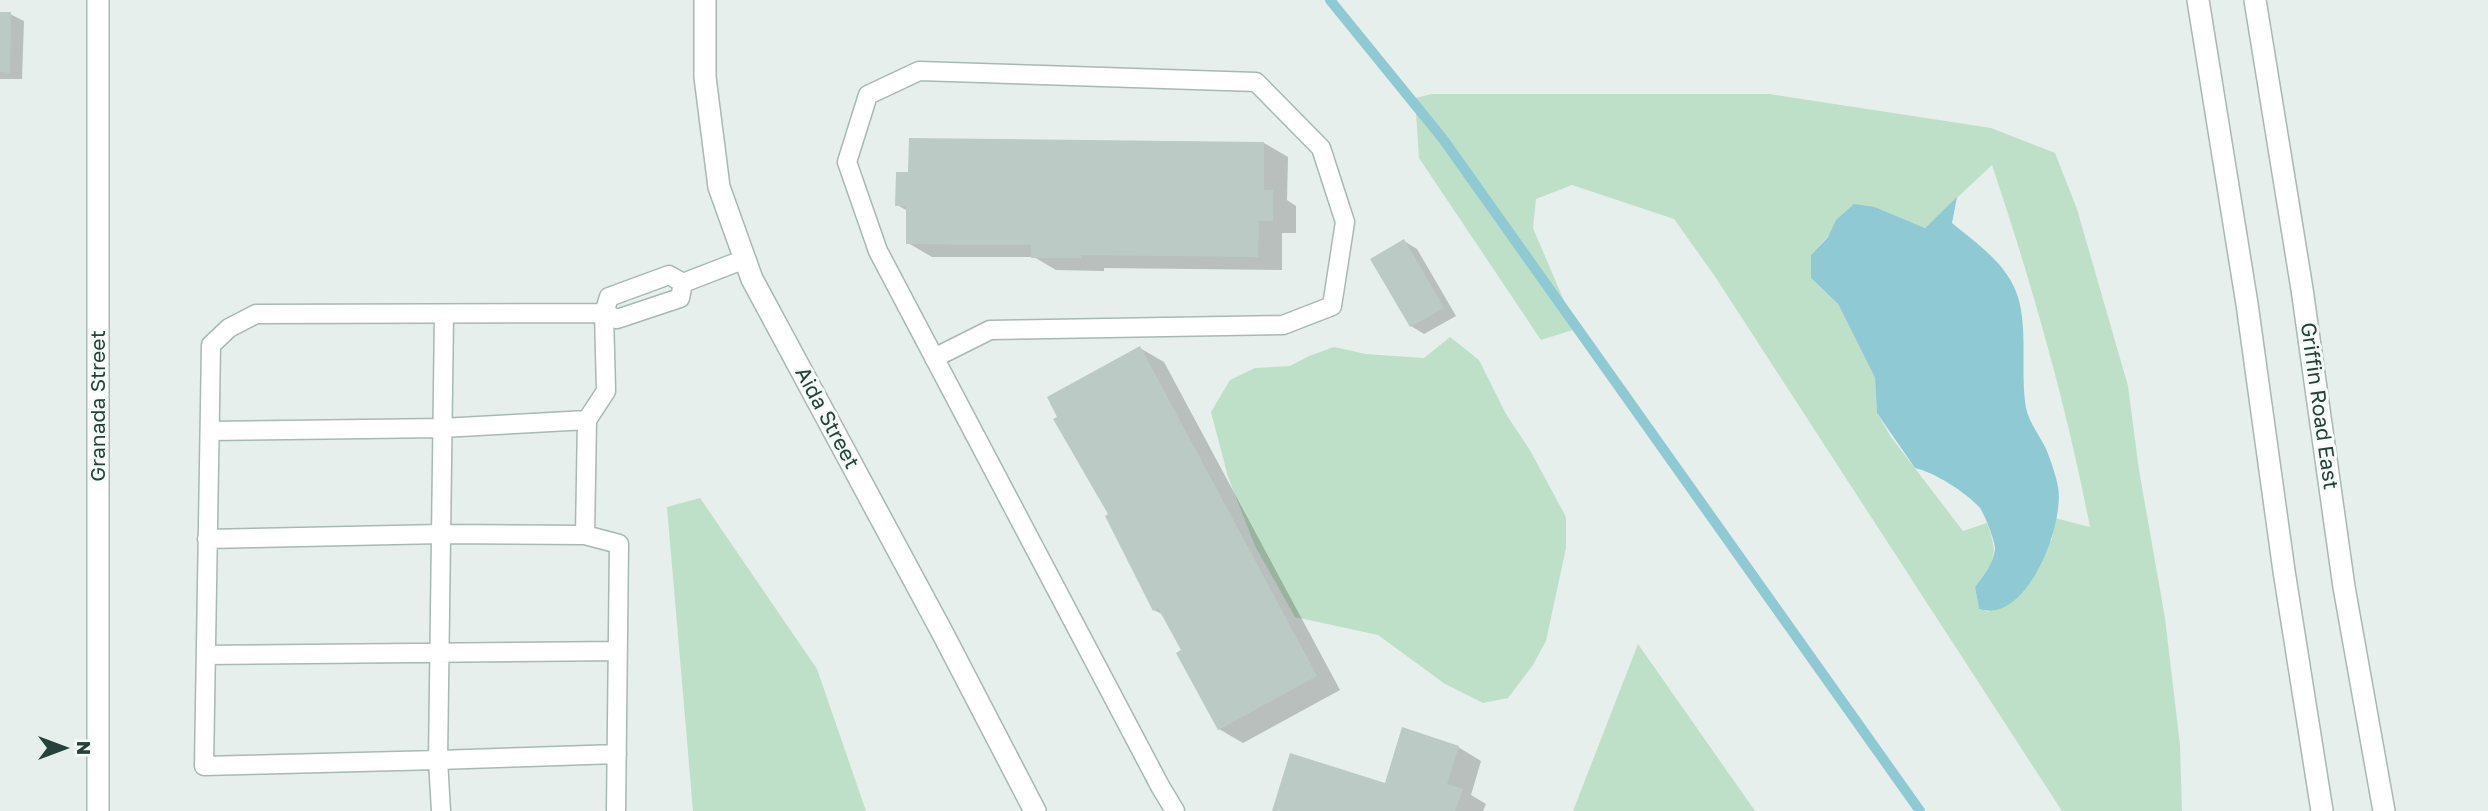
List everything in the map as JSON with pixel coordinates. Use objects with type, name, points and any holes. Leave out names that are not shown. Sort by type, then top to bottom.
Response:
[{"type":"street","name":"Granada Street","points":[[98,0],[98,811]]},
{"type":"street","name":"Aida Street","points":[[705,0],[705,77],[719,187],[752,279],[1035,811]]},
{"type":"street","points":[[2197,0],[2247,304],[2284,571],[2322,811]]},
{"type":"street","name":"Griffin Road East","points":[[2255,0],[2302,289],[2344,587],[2384,811]]},
{"type":"lane","points":[[934,358],[990,330],[1283,325],[1332,306],[1345,222],[1321,148],[1255,82],[919,71],[869,95],[846,163],[878,251],[934,358],[1175,811]]},
{"type":"lane","points":[[683,283],[745,258]]},
{"type":"lane","points":[[585,535],[587,420],[606,391],[604,313],[609,297],[669,275],[683,283]]},
{"type":"lane","points":[[617,754],[204,766],[211,345],[229,328],[257,314],[604,313],[617,319],[680,298],[683,283]]},
{"type":"lane","points":[[441,811],[438,760],[443,314]]},
{"type":"lane","points":[[210,431],[442,428],[587,420]]},
{"type":"lane","points":[[207,539],[440,534],[585,535],[619,544],[616,811]]},
{"type":"lane","points":[[206,655],[618,651]]},
{"type":"green space","points":[[1432,94],[1769,94],[1991,128],[2055,153],[2077,209],[2128,386],[2139,470],[2165,618],[2180,745],[2182,811],[2062,811],[1714,275],[1674,219],[1572,185],[1536,199],[1533,228],[1576,329],[1541,340],[1419,158],[1415,98]],"holes":[[[1992,165],[2059,389],[2090,527],[2055,518],[2052,539],[1989,612],[1979,609],[1975,587],[1993,557],[1993,543],[1987,523],[1963,531],[1891,437],[1877,413],[1875,378],[1838,304],[1811,278],[1811,255],[1828,236],[1875,207],[1925,228]]]},
{"type":"green space","points":[[1450,337],[1479,360],[1506,414],[1531,452],[1566,517],[1566,548],[1546,641],[1533,665],[1508,698],[1483,703],[1445,684],[1378,635],[1295,617],[1255,546],[1228,477],[1211,412],[1230,380],[1255,368],[1290,366],[1334,347],[1366,354],[1424,358]]},
{"type":"green space","points":[[700,498],[817,669],[866,811],[693,811],[667,507]]},
{"type":"green space","points":[[1638,644],[1755,811],[1573,811]]},
{"type":"water","points":[[1957,197],[1952,223],[1999,265],[2007,274],[2018,297],[2023,323],[2026,408],[2047,451],[2058,487],[2059,504],[2055,524],[2039,568],[2013,602],[1996,610],[1979,609],[1975,587],[1985,574],[1995,549],[1982,511],[1950,484],[1915,468],[1877,413],[1875,378],[1838,304],[1811,278],[1811,255],[1828,237],[1836,220],[1854,204],[1875,207],[1925,228]]},
{"type":"building","points":[[0,12],[11,12],[10,73],[0,72]]},
{"type":"building","points":[[909,138],[1264,142],[1264,190],[1273,190],[1273,221],[1259,221],[1258,257],[1081,255],[1081,258],[1031,258],[1031,245],[906,244],[906,206],[895,206],[896,172],[908,172]]},
{"type":"building","points":[[1404,239],[1444,308],[1410,327],[1370,259]]},
{"type":"building","points":[[1140,346],[1317,676],[1218,730],[1176,653],[1181,650],[1158,608],[1153,611],[1105,516],[1108,514],[1053,419],[1057,417],[1047,397]]},
{"type":"building","points":[[1402,727],[1459,746],[1447,784],[1463,789],[1455,811],[1272,811],[1290,753],[1385,783]]},
{"type":"waterway","points":[[1330,0],[1443,139],[1920,811]]}]
